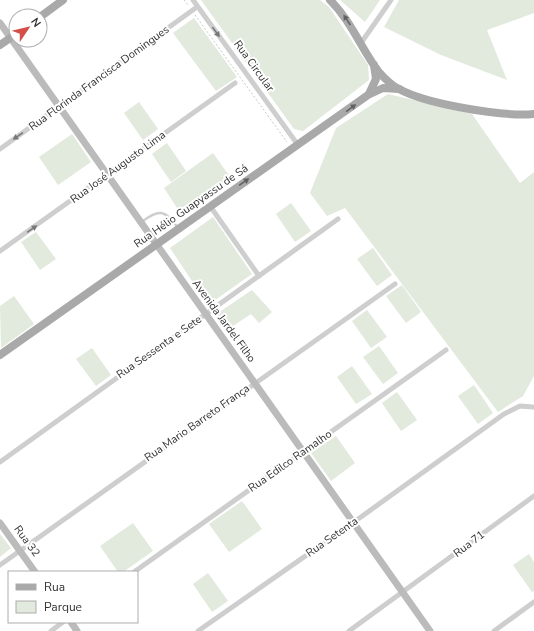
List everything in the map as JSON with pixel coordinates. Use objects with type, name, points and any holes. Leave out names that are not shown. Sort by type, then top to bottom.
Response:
[{"type":"main road","points":[[48,11],[63,0]]},
{"type":"main road","points":[[330,0],[347,21],[382,76],[399,89],[431,100],[469,108],[503,114],[534,114]]},
{"type":"main road","name":"Avenida Jardel Filho","points":[[0,23],[8,31]]},
{"type":"main road","name":"Avenida Jardel Filho","points":[[21,48],[59,107],[155,245],[255,382],[430,631]]},
{"type":"main road","points":[[368,95],[376,79],[374,64]]},
{"type":"main road","name":"Rua Hélio Guapyassu de Sá","points":[[0,355],[368,95],[383,88],[399,89]]},
{"type":"main road","name":"Rua 32","points":[[0,523],[34,571]]},
{"type":"street","name":"Rua Circular","points":[[193,0],[295,147]]},
{"type":"street","points":[[360,42],[391,0]]},
{"type":"street","name":"Rua Florinda Francisca Domingues","points":[[0,149],[197,6]]},
{"type":"street","name":"Rua José Augusto Lima","points":[[0,251],[235,83]]},
{"type":"street","points":[[210,206],[258,276]]},
{"type":"street","name":"Rua Sessenta e Sete","points":[[0,462],[338,219]]},
{"type":"street","name":"Rua Mario Barreto França","points":[[0,565],[255,382],[396,284]]},
{"type":"street","name":"Rua Edilco Ramalho","points":[[135,571],[446,350]]},
{"type":"street","name":"Rua Setenta","points":[[198,631],[354,522],[504,414],[520,406],[533,406]]},
{"type":"street","points":[[533,406],[534,414]]},
{"type":"street","name":"Rua 71","points":[[349,631],[404,593],[534,496]]},
{"type":"street","points":[[494,631],[534,602]]},
{"type":"street","points":[[51,631],[62,623]]},
{"type":"lane","points":[[140,223],[151,215],[164,212],[179,228]]},
{"type":"path","points":[[184,0],[295,147]]},
{"type":"green space","points":[[201,0],[320,0],[329,7],[368,65],[369,80],[303,131],[294,129]]},
{"type":"green space","points":[[340,0],[380,0],[365,22]]},
{"type":"green space","points":[[399,0],[534,0],[534,13],[487,30],[507,80],[441,55],[384,27]]},
{"type":"green space","points":[[194,18],[237,77],[216,91],[173,33]]},
{"type":"green space","points":[[388,94],[472,114],[520,183],[534,172],[534,376],[523,396],[498,412],[345,208],[327,216],[310,193],[336,128]]},
{"type":"green space","points":[[139,102],[158,129],[143,140],[124,113]]},
{"type":"green space","points":[[72,134],[91,162],[58,185],[39,157]]},
{"type":"green space","points":[[167,143],[186,171],[171,182],[152,154]]},
{"type":"green space","points":[[213,153],[233,181],[183,217],[164,188]]},
{"type":"green space","points":[[291,203],[311,231],[295,242],[276,214]]},
{"type":"green space","points":[[213,217],[252,274],[208,305],[170,248]]},
{"type":"green space","points":[[36,232],[56,259],[40,270],[21,242]]},
{"type":"green space","points":[[373,248],[392,275],[377,286],[357,259]]},
{"type":"green space","points":[[402,285],[421,312],[406,323],[386,296]]},
{"type":"green space","points":[[252,290],[272,312],[259,323],[251,314],[227,330],[215,315]]},
{"type":"green space","points":[[14,296],[34,324],[1,348],[0,306]]},
{"type":"green space","points":[[367,310],[387,337],[371,348],[352,321]]},
{"type":"green space","points":[[379,346],[398,373],[383,384],[363,357]]},
{"type":"green space","points":[[92,348],[111,375],[96,386],[76,359]]},
{"type":"green space","points":[[352,366],[372,394],[356,404],[337,377]]},
{"type":"green space","points":[[474,385],[493,413],[478,424],[458,396]]},
{"type":"green space","points":[[397,392],[417,420],[401,431],[382,403]]},
{"type":"green space","points":[[336,436],[355,463],[331,481],[311,453]]},
{"type":"green space","points":[[242,501],[262,529],[229,552],[209,524]]},
{"type":"green space","points":[[133,523],[153,551],[124,571],[117,571],[100,546]]},
{"type":"green space","points":[[0,534],[11,548],[0,557]]},
{"type":"green space","points":[[529,554],[534,562],[534,591],[532,592],[513,565]]},
{"type":"green space","points":[[208,573],[228,601],[212,612],[193,584]]}]
